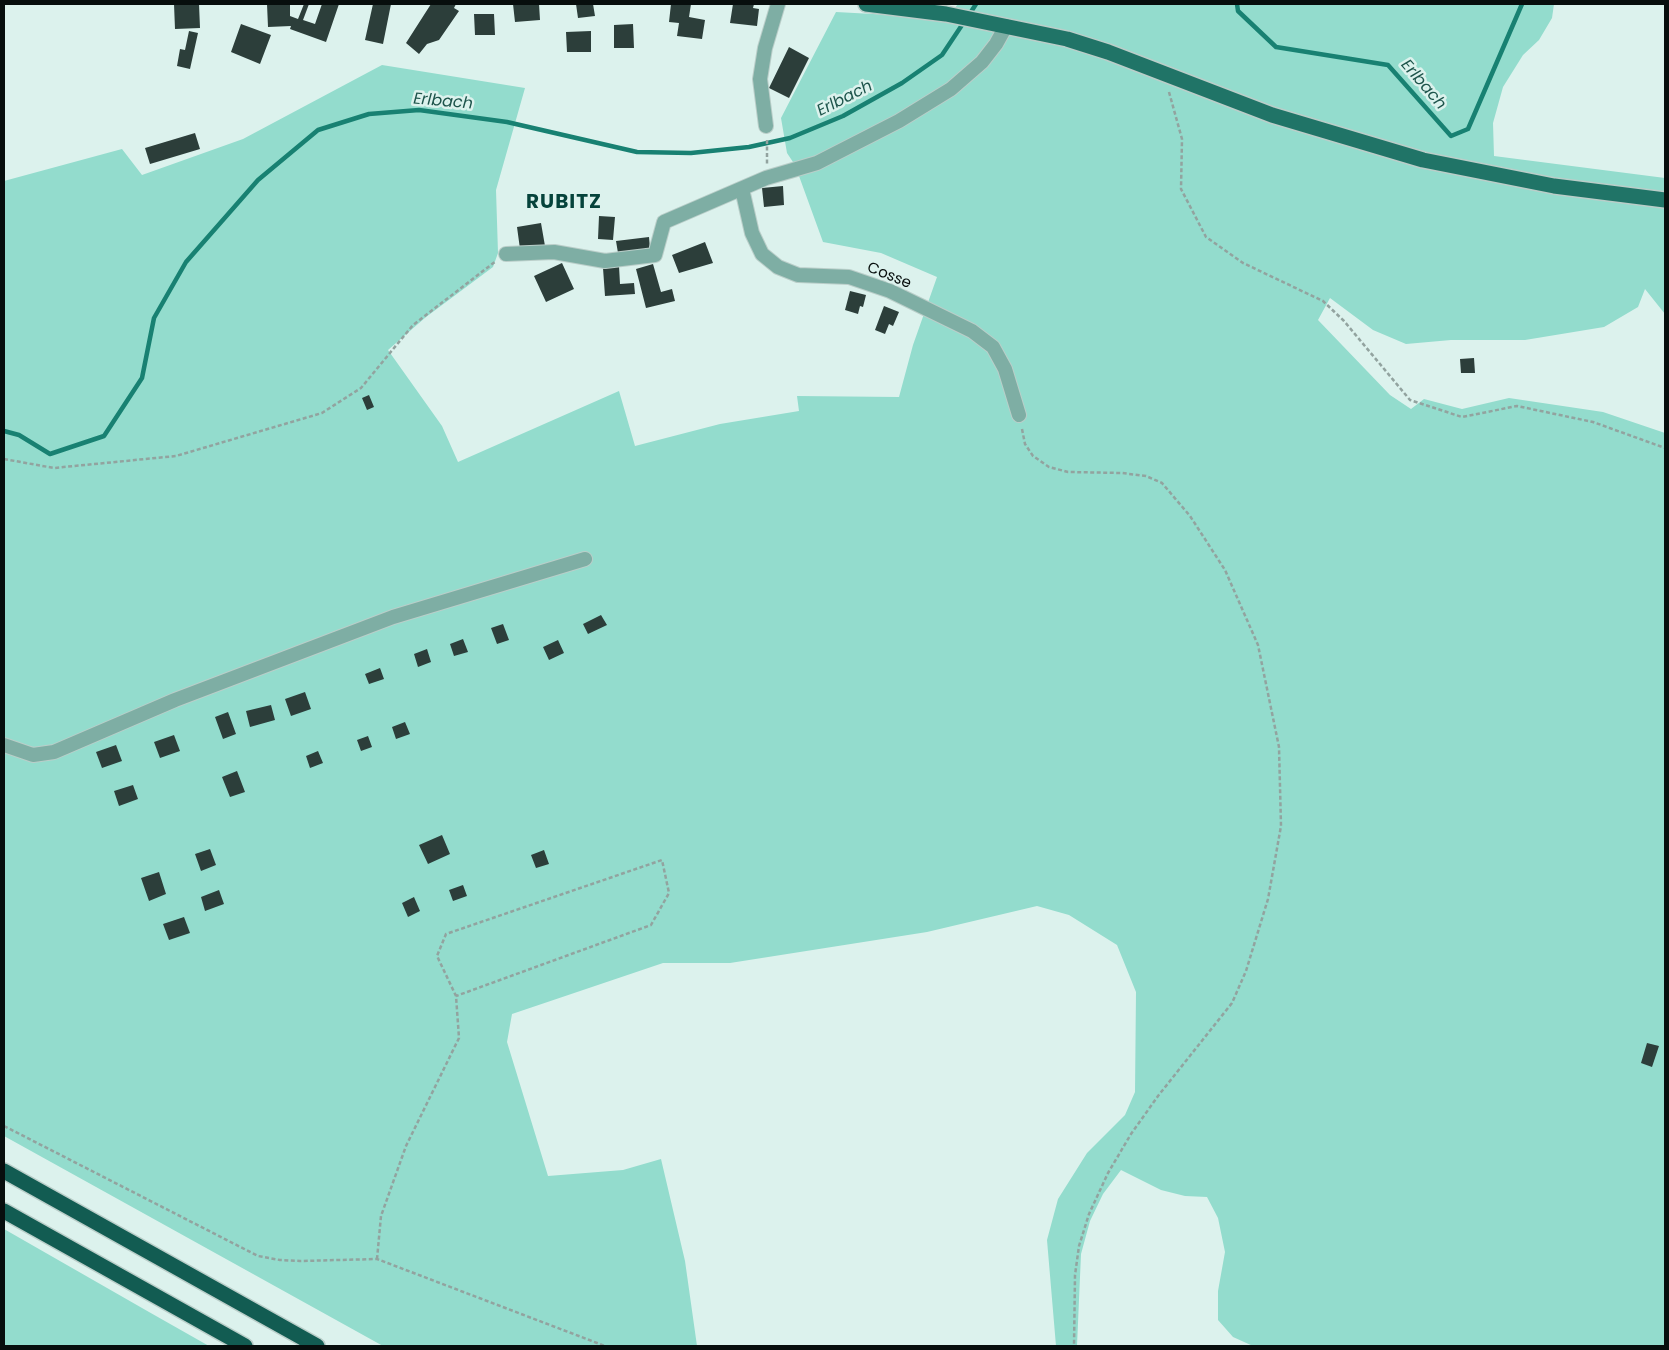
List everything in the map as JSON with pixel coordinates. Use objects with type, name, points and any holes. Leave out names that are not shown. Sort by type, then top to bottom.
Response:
[{"type":"highway","points":[[4,1171],[317,1346]]},
{"type":"highway","points":[[4,1211],[245,1346]]},
{"type":"main road","points":[[866,4],[941,11],[1067,39],[1165,73],[1272,114],[1423,160],[1554,186],[1665,200]]},
{"type":"street","points":[[766,126],[760,79],[764,48],[778,4]]},
{"type":"street","points":[[506,254],[554,252],[605,261],[655,255],[664,222],[766,178],[817,163],[899,121],[951,89],[982,62],[996,44],[1006,26]]},
{"type":"street","name":"Cosse","points":[[742,189],[752,233],[762,254],[778,268],[798,275],[849,277],[890,291],[972,330],[993,347],[1006,369],[1019,415]]},
{"type":"street","points":[[4,745],[33,755],[54,752],[175,700],[393,617],[585,559]]},
{"type":"path","points":[[1165,73],[1182,138],[1181,189],[1206,237],[1243,263],[1323,301],[1344,321],[1410,400],[1462,417],[1517,406],[1592,422],[1665,448]]},
{"type":"path","points":[[766,126],[767,162]]},
{"type":"path","points":[[4,459],[54,468],[176,456],[322,413],[361,388],[413,325],[506,254]]},
{"type":"path","points":[[1019,415],[1025,444],[1033,456],[1049,466],[1068,472],[1122,473],[1146,476],[1162,483],[1190,516],[1224,570],[1258,645],[1279,747],[1281,826],[1268,899],[1246,971],[1232,1003],[1158,1096],[1131,1134],[1108,1173],[1089,1214],[1079,1246],[1075,1275],[1074,1346]]},
{"type":"path","points":[[377,1258],[382,1216],[406,1146],[458,1038],[456,996],[437,956],[446,934],[662,860],[669,893],[651,925],[456,996]]},
{"type":"path","points":[[4,1126],[258,1256],[294,1261],[342,1261],[377,1258],[605,1346]]},
{"type":"green space","points":[[958,4],[1554,4],[1552,18],[1539,40],[1523,55],[1503,87],[1493,123],[1494,156],[1665,178],[1665,314],[1645,289],[1638,307],[1604,327],[1525,340],[1451,340],[1406,344],[1373,330],[1330,298],[1318,320],[1390,395],[1411,409],[1424,399],[1462,409],[1509,398],[1603,412],[1665,433],[1665,1346],[1253,1346],[1233,1337],[1218,1320],[1218,1291],[1225,1252],[1218,1218],[1207,1197],[1185,1196],[1161,1190],[1121,1170],[1103,1194],[1090,1221],[1081,1254],[1077,1346],[1056,1346],[1047,1240],[1058,1199],[1087,1153],[1125,1115],[1135,1092],[1136,992],[1117,945],[1069,915],[1037,906],[927,932],[730,963],[663,963],[512,1014],[507,1042],[548,1176],[623,1170],[661,1159],[685,1261],[697,1346],[383,1346],[4,1136],[4,181],[122,149],[142,175],[243,139],[382,65],[525,88],[496,190],[498,253],[493,267],[426,317],[388,350],[442,426],[458,462],[619,391],[635,446],[720,424],[799,411],[797,396],[899,397],[913,345],[937,277],[881,253],[823,242],[795,165],[787,153],[781,118],[836,12],[947,18]]},
{"type":"green space","points":[[4,1229],[149,1312],[209,1346],[4,1346]]},
{"type":"building","points":[[174,4],[199,4],[200,28],[175,29]]},
{"type":"building","points":[[267,4],[290,4],[290,16],[298,19],[304,4],[309,4],[303,20],[315,24],[322,4],[339,4],[326,42],[290,29],[291,26],[268,27]]},
{"type":"building","points":[[373,4],[391,4],[383,44],[365,40]]},
{"type":"building","points":[[431,4],[456,4],[454,8],[459,11],[439,40],[427,44],[419,54],[406,43]]},
{"type":"building","points":[[513,4],[539,4],[540,20],[515,22]]},
{"type":"building","points":[[576,4],[593,4],[595,16],[578,18]]},
{"type":"building","points":[[671,4],[691,4],[689,17],[705,20],[702,39],[677,36],[679,23],[669,22]]},
{"type":"building","points":[[733,4],[754,4],[753,8],[759,9],[757,26],[730,23]]},
{"type":"building","points":[[474,14],[494,14],[495,35],[475,35]]},
{"type":"building","points":[[241,24],[271,35],[260,64],[231,52]]},
{"type":"building","points":[[633,24],[634,48],[614,48],[614,25]]},
{"type":"building","points":[[189,31],[198,33],[190,69],[177,66],[180,49],[185,50]]},
{"type":"building","points":[[591,31],[591,52],[567,52],[566,32]]},
{"type":"building","points":[[789,47],[809,58],[789,98],[769,88]]},
{"type":"building","points":[[195,133],[200,149],[150,164],[145,148]]},
{"type":"building","points":[[783,186],[784,205],[764,207],[762,188]]},
{"type":"building","points":[[599,216],[615,217],[613,240],[598,239]]},
{"type":"building","points":[[541,223],[545,246],[520,249],[517,227]]},
{"type":"building","points":[[649,237],[650,249],[618,253],[616,241]]},
{"type":"building","points":[[705,242],[713,263],[679,273],[672,255]]},
{"type":"building","points":[[562,263],[574,289],[546,302],[534,276]]},
{"type":"building","points":[[653,264],[661,292],[672,289],[675,301],[646,308],[636,269]]},
{"type":"building","points":[[619,266],[620,284],[634,283],[635,294],[605,296],[603,268]]},
{"type":"building","points":[[850,291],[866,295],[863,307],[860,306],[858,314],[845,310]]},
{"type":"building","points":[[884,306],[899,312],[893,326],[889,324],[885,334],[875,330]]},
{"type":"building","points":[[1474,358],[1475,373],[1461,373],[1460,359]]},
{"type":"building","points":[[369,395],[374,407],[367,410],[362,398]]},
{"type":"building","points":[[601,615],[607,625],[588,634],[583,624]]},
{"type":"building","points":[[503,624],[509,640],[497,644],[491,628]]},
{"type":"building","points":[[463,639],[468,652],[454,656],[450,644]]},
{"type":"building","points":[[558,640],[564,653],[549,660],[543,647]]},
{"type":"building","points":[[427,649],[431,662],[418,667],[414,654]]},
{"type":"building","points":[[380,668],[384,679],[369,684],[365,674]]},
{"type":"building","points":[[305,692],[311,709],[291,716],[285,699]]},
{"type":"building","points":[[271,705],[275,720],[250,727],[246,711]]},
{"type":"building","points":[[228,712],[236,734],[223,739],[215,717]]},
{"type":"building","points":[[405,722],[410,734],[396,739],[392,727]]},
{"type":"building","points":[[174,735],[180,751],[160,758],[154,742]]},
{"type":"building","points":[[368,736],[372,747],[361,751],[357,740]]},
{"type":"building","points":[[116,745],[122,761],[102,768],[96,752]]},
{"type":"building","points":[[318,751],[323,763],[310,768],[306,756]]},
{"type":"building","points":[[237,771],[245,792],[230,797],[222,777]]},
{"type":"building","points":[[133,785],[138,799],[119,806],[114,791]]},
{"type":"building","points":[[442,835],[450,854],[428,864],[419,845]]},
{"type":"building","points":[[210,849],[216,865],[201,871],[195,854]]},
{"type":"building","points":[[544,850],[549,864],[536,868],[531,855]]},
{"type":"building","points":[[159,872],[166,894],[149,901],[141,878]]},
{"type":"building","points":[[463,885],[467,896],[453,901],[449,890]]},
{"type":"building","points":[[219,890],[224,904],[205,911],[201,897]]},
{"type":"building","points":[[414,897],[420,911],[408,917],[402,903]]},
{"type":"building","points":[[184,917],[190,933],[169,940],[163,924]]},
{"type":"building","points":[[1647,1043],[1659,1046],[1652,1067],[1641,1063]]},
{"type":"waterway","name":"Erlbach","points":[[969,15],[976,4]]},
{"type":"waterway","name":"Erlbach","points":[[1237,4],[1238,11],[1276,47],[1388,65],[1451,136],[1468,129],[1522,4]]},
{"type":"waterway","name":"Erlbach","points":[[4,431],[19,435],[50,454],[104,436],[142,378],[154,318],[186,262],[258,180],[318,130],[369,114],[419,110],[507,122],[637,152],[691,153],[749,147],[790,138],[843,116],[902,83],[942,55],[964,22]]},
{"type":"district","name":"RUBITZ","points":[[564,203]]}]
